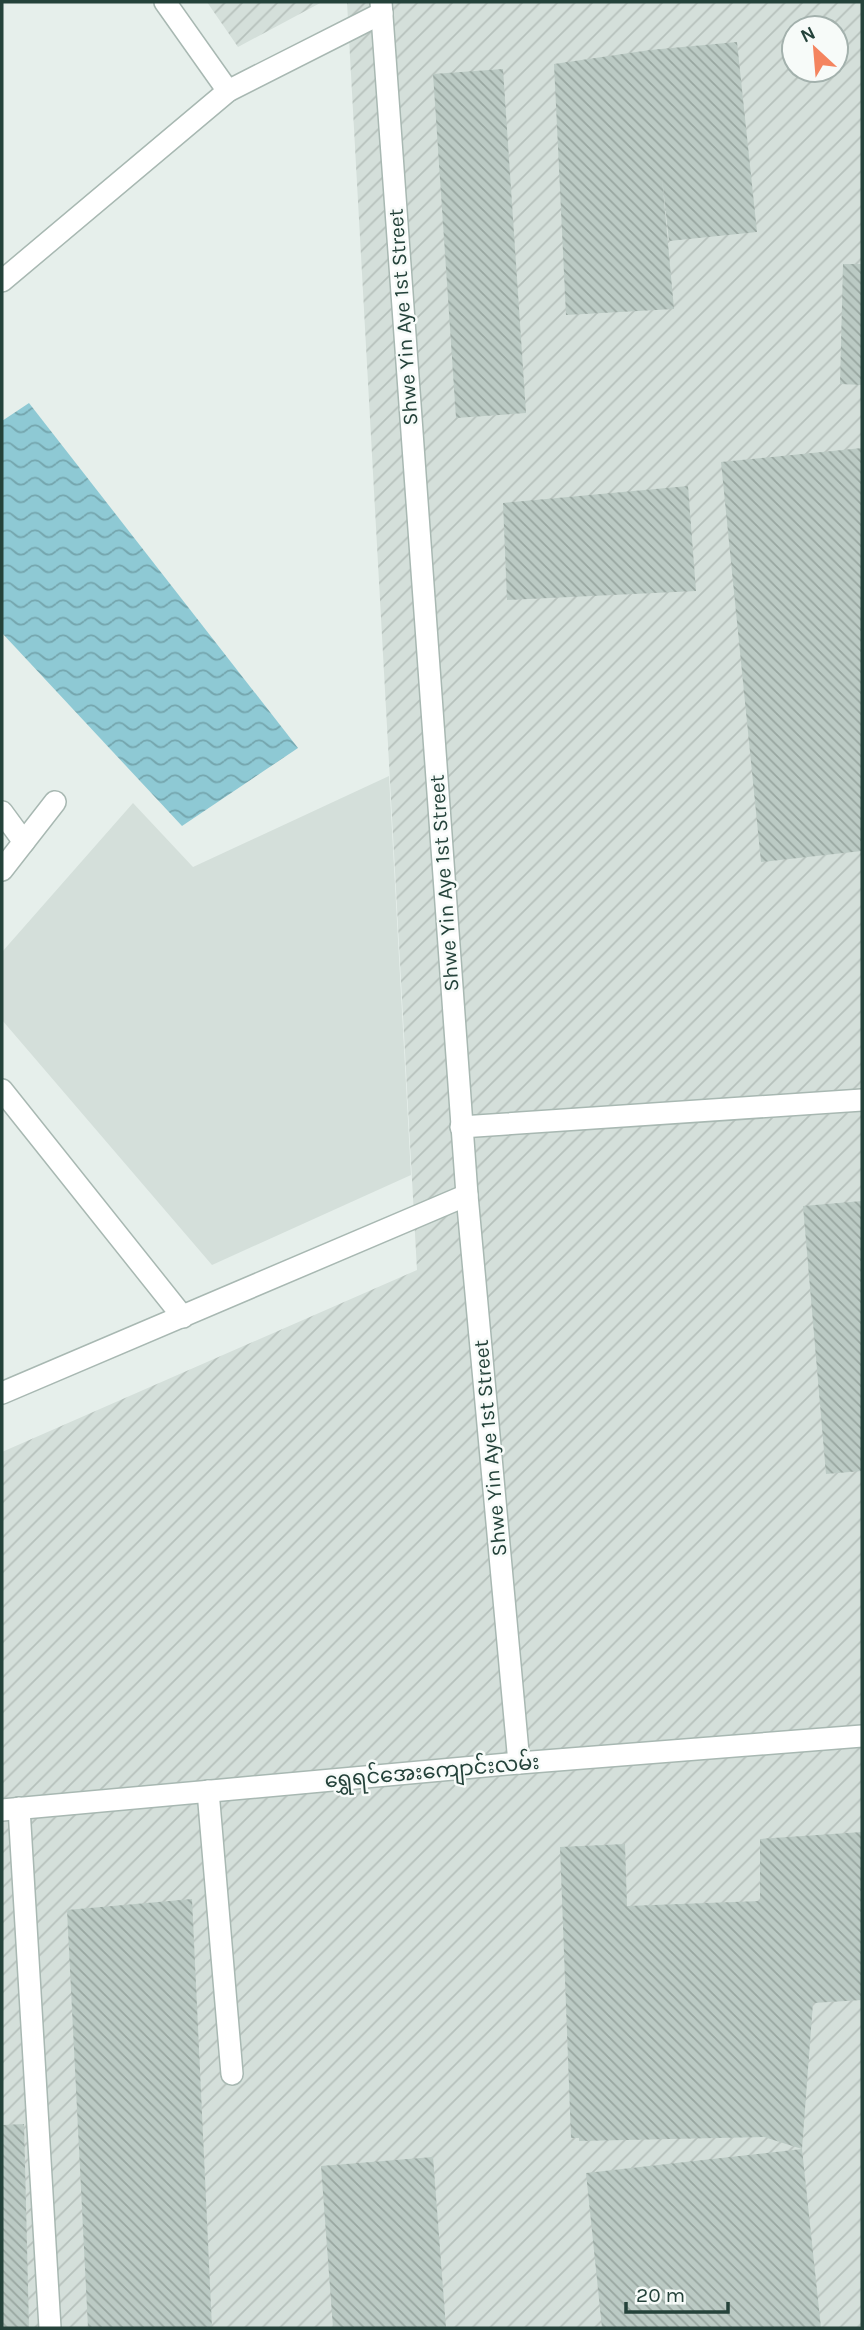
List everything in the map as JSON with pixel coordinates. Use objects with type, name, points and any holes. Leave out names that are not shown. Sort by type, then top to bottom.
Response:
[{"type":"street","points":[[165,2],[228,91]]},
{"type":"street","points":[[2,281],[228,91],[381,7]]},
{"type":"street","name":"Shwe Yin Aye 1st Street","points":[[381,7],[461,1127],[519,1763]]},
{"type":"street","points":[[2,870],[55,802]]},
{"type":"street","points":[[2,812],[24,842]]},
{"type":"street","points":[[2,1090],[183,1317]]},
{"type":"street","points":[[461,1127],[862,1100]]},
{"type":"street","points":[[2,1393],[467,1195]]},
{"type":"street","name":"ရွှေရင်အေးကျောင်းလမ်း","points":[[11,1809],[519,1763],[862,1736]]},
{"type":"street","points":[[208,1791],[232,2074]]},
{"type":"street","points":[[11,1809],[50,2328]]},
{"type":"shaded area","points":[[207,2],[322,2],[238,47]]},
{"type":"shaded area","points":[[347,2],[862,2],[862,2328],[2,2328],[2,1452],[417,1270]]},
{"type":"shaded area","points":[[389,776],[411,1175],[212,1265],[2,1020],[2,952],[133,803],[193,867]]},
{"type":"water","points":[[29,403],[298,748],[182,826],[2,633],[2,421]]},
{"type":"building","points":[[737,42],[757,232],[669,241],[662,178],[674,309],[566,315],[554,64],[650,50]]},
{"type":"building","points":[[503,69],[526,413],[456,418],[433,74]]},
{"type":"building","points":[[843,264],[862,264],[862,385],[840,384]]},
{"type":"building","points":[[862,448],[862,851],[761,862],[721,462]]},
{"type":"building","points":[[688,486],[696,591],[507,600],[503,503]]},
{"type":"building","points":[[862,1201],[862,1471],[826,1474],[803,1206]]},
{"type":"building","points":[[862,1832],[862,2000],[813,2003],[802,2149],[764,2137],[579,2141],[579,2138],[571,2138],[560,1847],[625,1844],[627,1906],[760,1901],[760,1839]]},
{"type":"building","points":[[192,1899],[212,2328],[88,2328],[67,1910]]},
{"type":"building","points":[[24,2124],[29,2328],[2,2328],[2,2125]]},
{"type":"building","points":[[802,2149],[821,2328],[602,2328],[586,2173]]},
{"type":"building","points":[[433,2157],[446,2328],[333,2328],[321,2166]]}]
